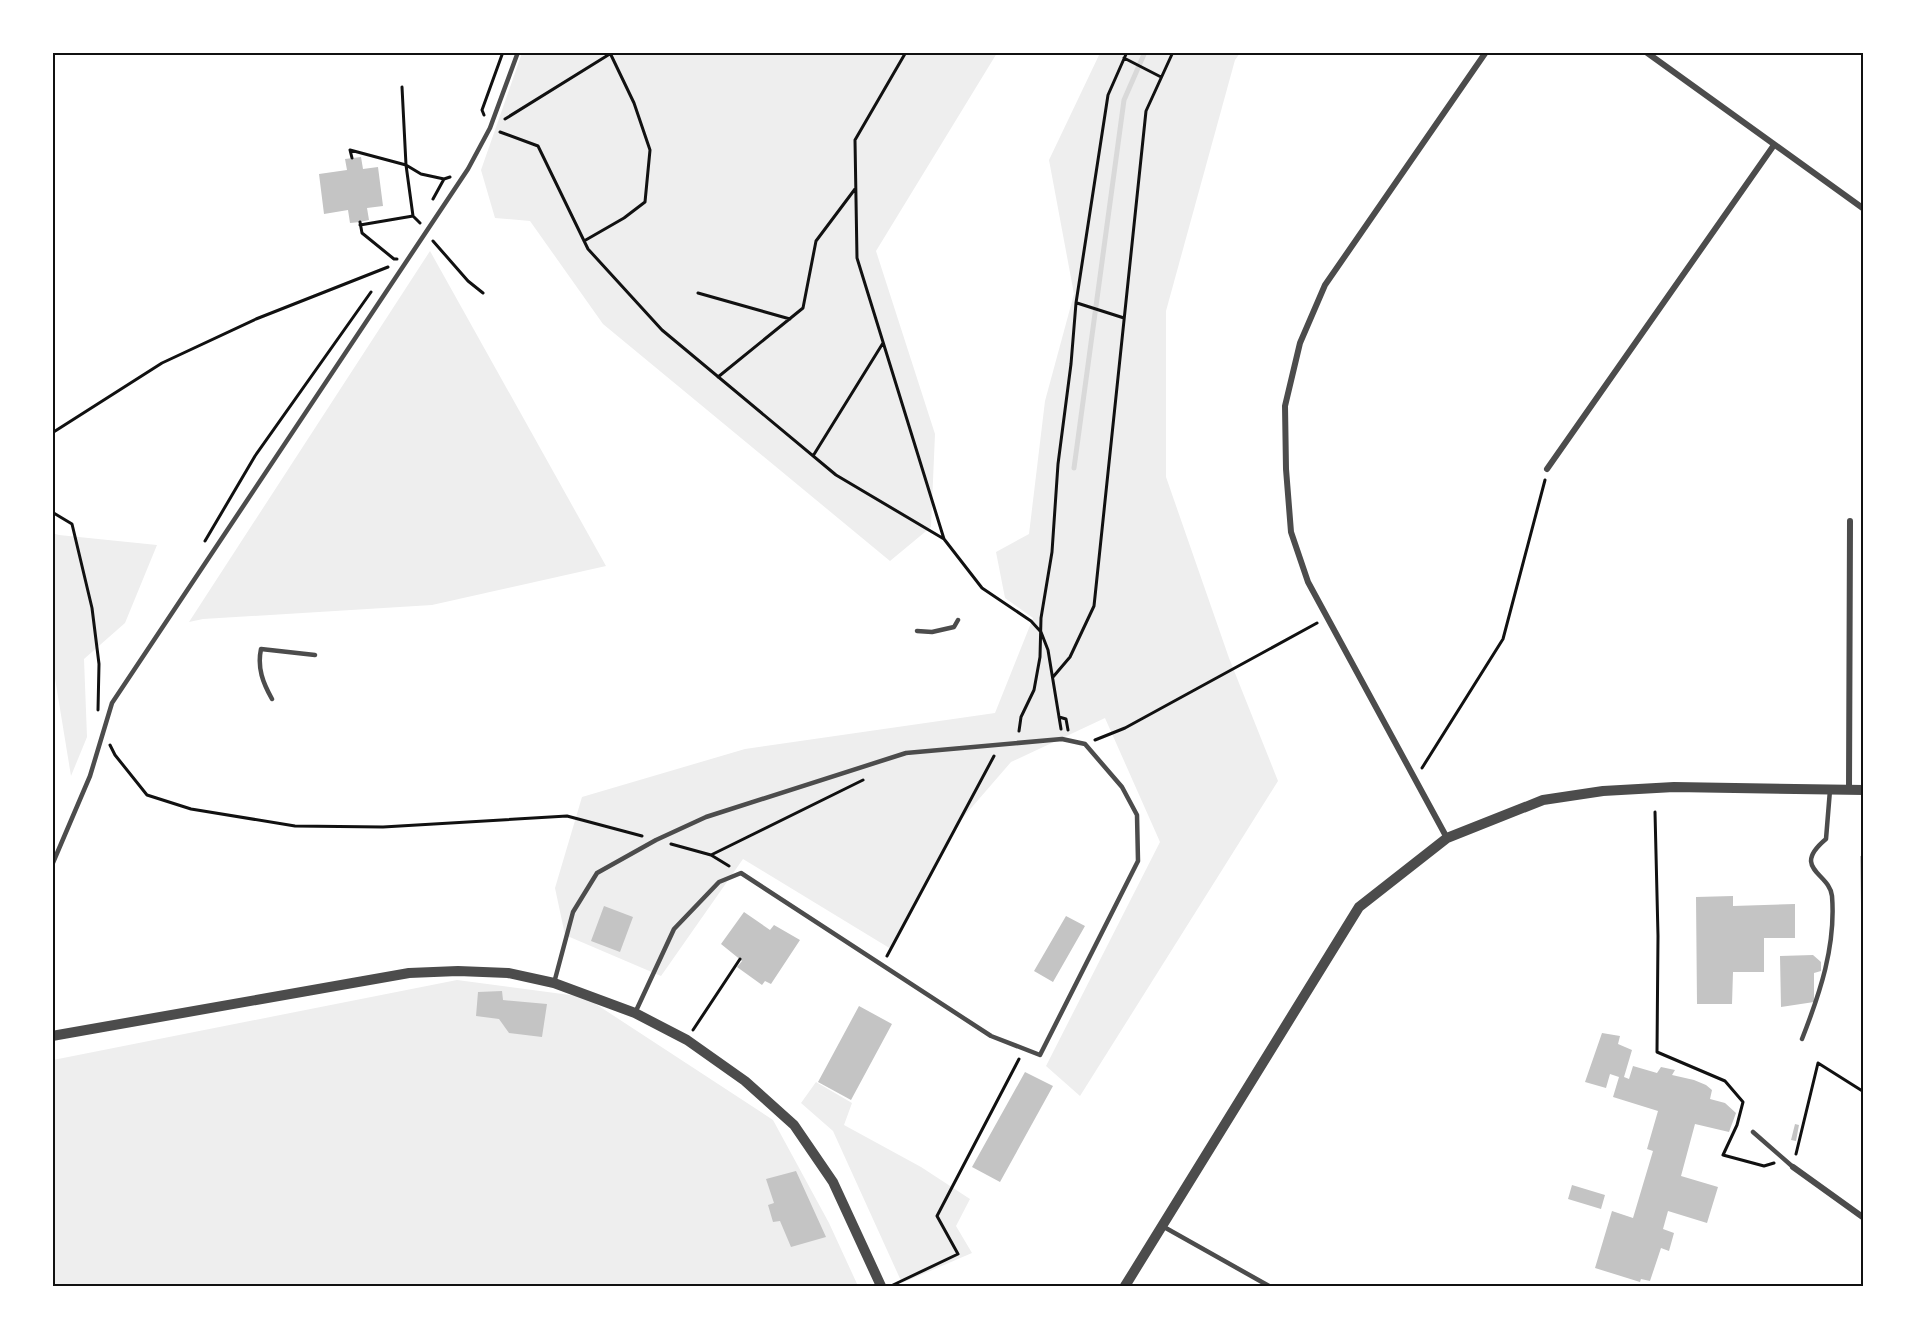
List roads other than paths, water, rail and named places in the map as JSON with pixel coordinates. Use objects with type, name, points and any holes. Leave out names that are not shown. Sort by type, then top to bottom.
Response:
[{"type":"street","points":[[1447,838],[1308,582],[1291,532],[1286,469],[1285,406],[1299,343],[1325,285],[1486,52]]},
{"type":"street","points":[[1646,52],[1863,209]]},
{"type":"street","points":[[1547,469],[1774,145]]},
{"type":"street","points":[[1849,790],[1850,520]]},
{"type":"street","points":[[1125,1287],[1359,907],[1447,838],[1543,800],[1603,791],[1674,788],[1863,790]]},
{"type":"street","points":[[52,1036],[409,973],[458,971],[508,974],[554,983],[635,1012],[687,1040],[745,1081],[794,1125],[833,1182],[882,1287]]},
{"type":"street","points":[[1793,1167],[1863,1218]]},
{"type":"lane","points":[[52,865],[90,776],[112,703],[468,169],[490,128],[518,52]]},
{"type":"lane","points":[[917,632],[932,632],[954,627],[958,621]]},
{"type":"lane","points":[[272,699],[260,674],[261,649],[315,655]]},
{"type":"lane","points":[[554,983],[573,912],[597,873],[656,840],[706,817],[906,753],[1062,739],[1085,744],[1122,787],[1137,814],[1138,861],[1040,1055],[991,1036],[741,873],[719,882],[674,929],[635,1012]]},
{"type":"lane","points":[[1802,1039],[1826,974],[1833,907],[1831,889],[1815,873],[1811,861],[1816,848],[1826,839],[1830,790]]},
{"type":"lane","points":[[1753,1132],[1793,1167]]},
{"type":"lane","points":[[1162,1225],[1269,1287]]},
{"type":"waterway","points":[[1074,468],[1124,100],[1145,52]]}]
